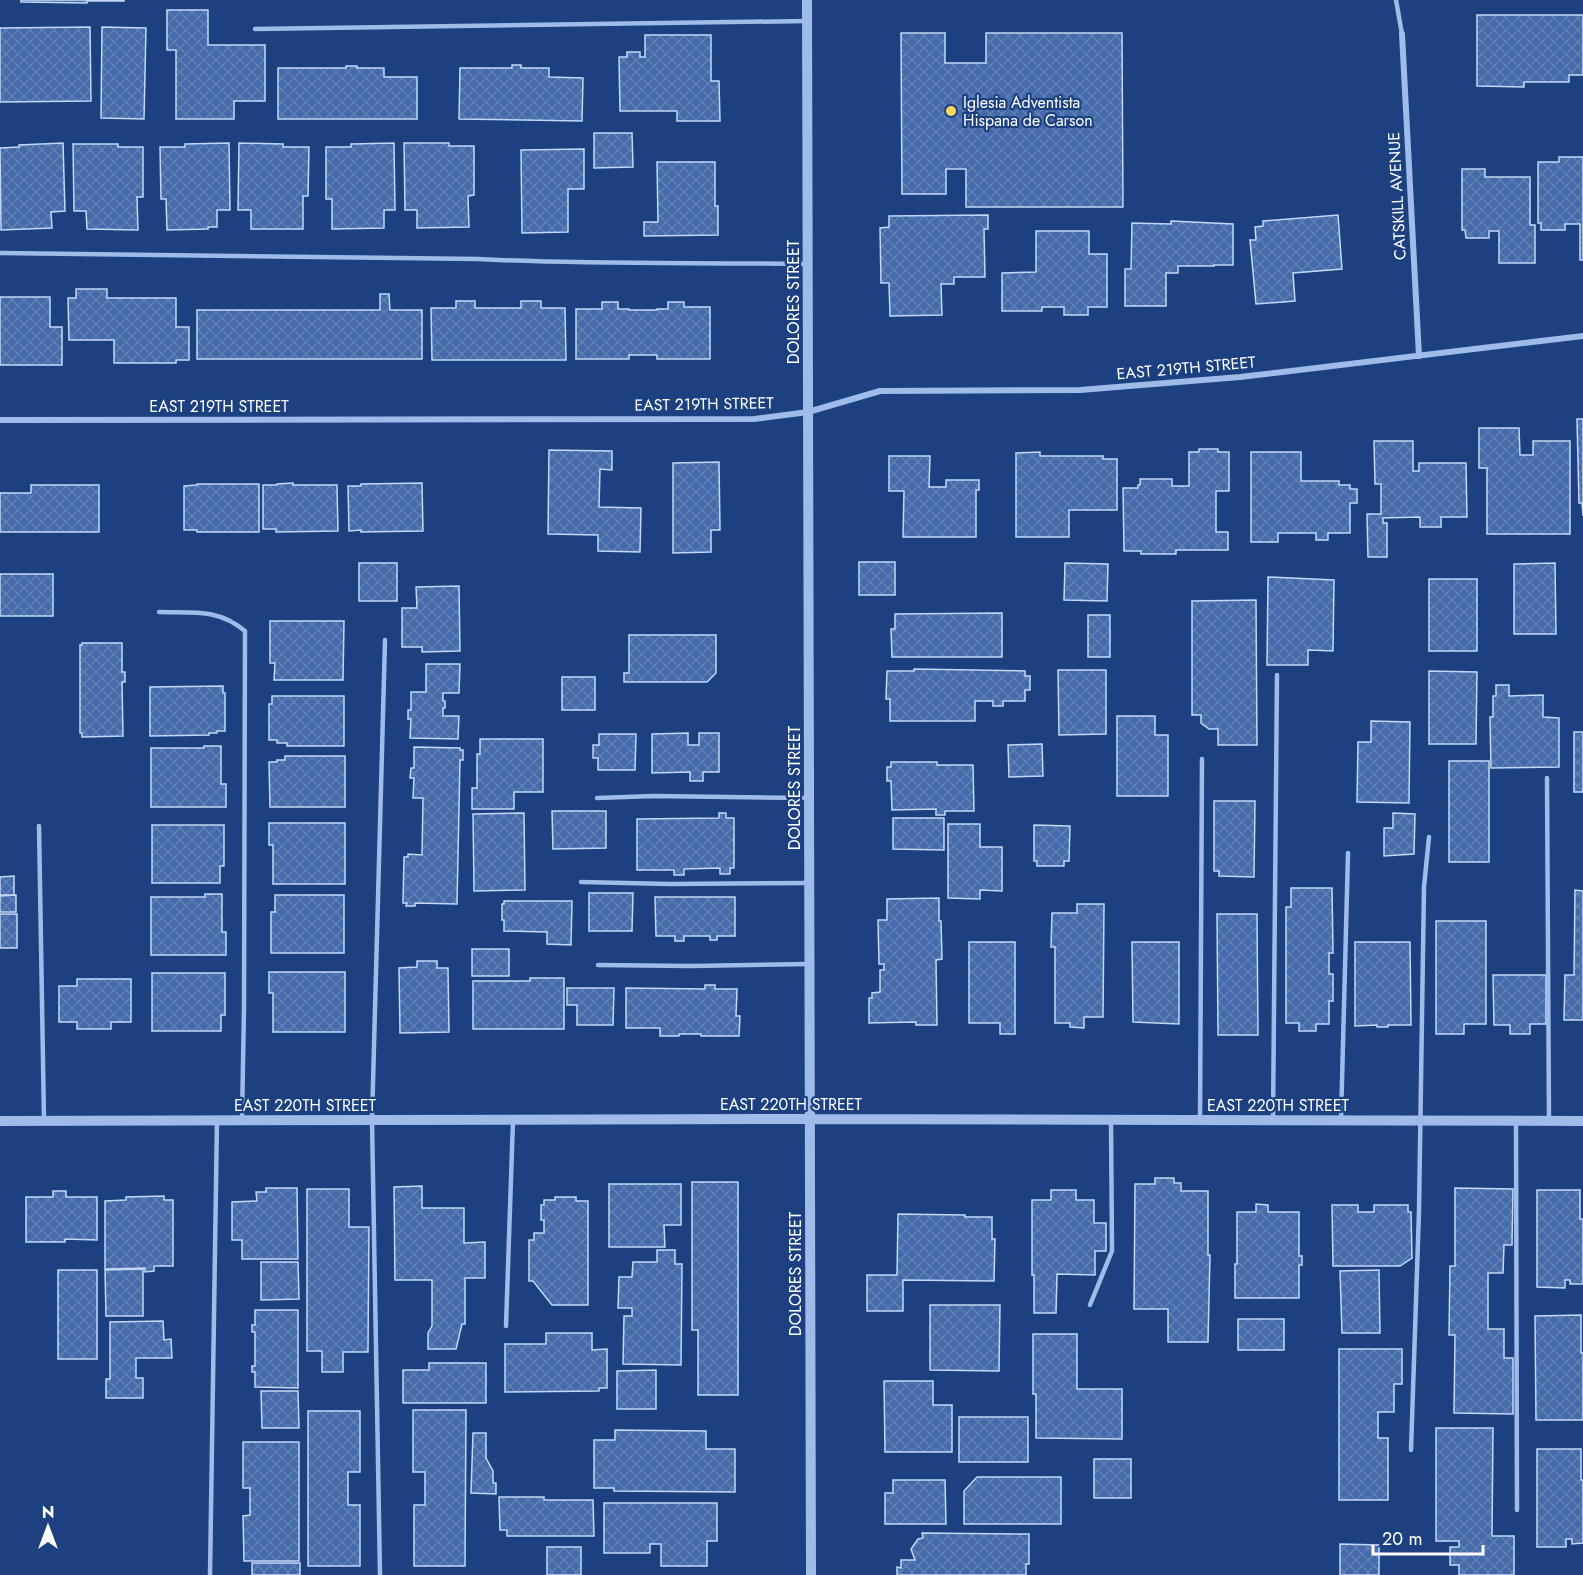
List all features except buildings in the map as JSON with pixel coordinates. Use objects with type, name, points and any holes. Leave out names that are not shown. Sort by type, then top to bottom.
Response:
[{"type":"street","name":"DOLORES STREET","points":[[807,0],[811,1575]]},
{"type":"street","name":"CATSKILL AVENUE","points":[[1402,34],[1419,356]]},
{"type":"street","name":"EAST 219TH STREET","points":[[0,420],[754,419],[808,412],[880,391],[1080,390],[1240,377],[1583,336]]},
{"type":"street","name":"EAST 220TH STREET","points":[[0,1120],[1583,1121]]},
{"type":"lane","points":[[1396,0],[1402,34]]},
{"type":"lane","points":[[255,29],[807,21]]},
{"type":"lane","points":[[0,253],[808,264]]},
{"type":"lane","points":[[159,612],[213,614],[235,622],[245,631],[242,1120]]},
{"type":"lane","points":[[380,1575],[372,1120],[385,640]]},
{"type":"lane","points":[[1273,1120],[1277,675]]},
{"type":"lane","points":[[1200,1120],[1202,759]]},
{"type":"lane","points":[[1547,778],[1549,1121]]},
{"type":"lane","points":[[597,798],[654,796],[809,798]]},
{"type":"lane","points":[[39,826],[44,1120]]},
{"type":"lane","points":[[1410,1450],[1419,1211],[1424,887],[1429,837]]},
{"type":"lane","points":[[1341,1120],[1348,853]]},
{"type":"lane","points":[[581,882],[809,883]]},
{"type":"lane","points":[[598,965],[809,964]]},
{"type":"lane","points":[[210,1575],[217,1120]]},
{"type":"lane","points":[[506,1326],[513,1120]]},
{"type":"lane","points":[[1090,1305],[1112,1251],[1111,1120]]},
{"type":"lane","points":[[1516,1121],[1517,1510]]},
{"type":"place","name":"Iglesia Adventista Hispana de Carson","points":[[951,111]]}]
